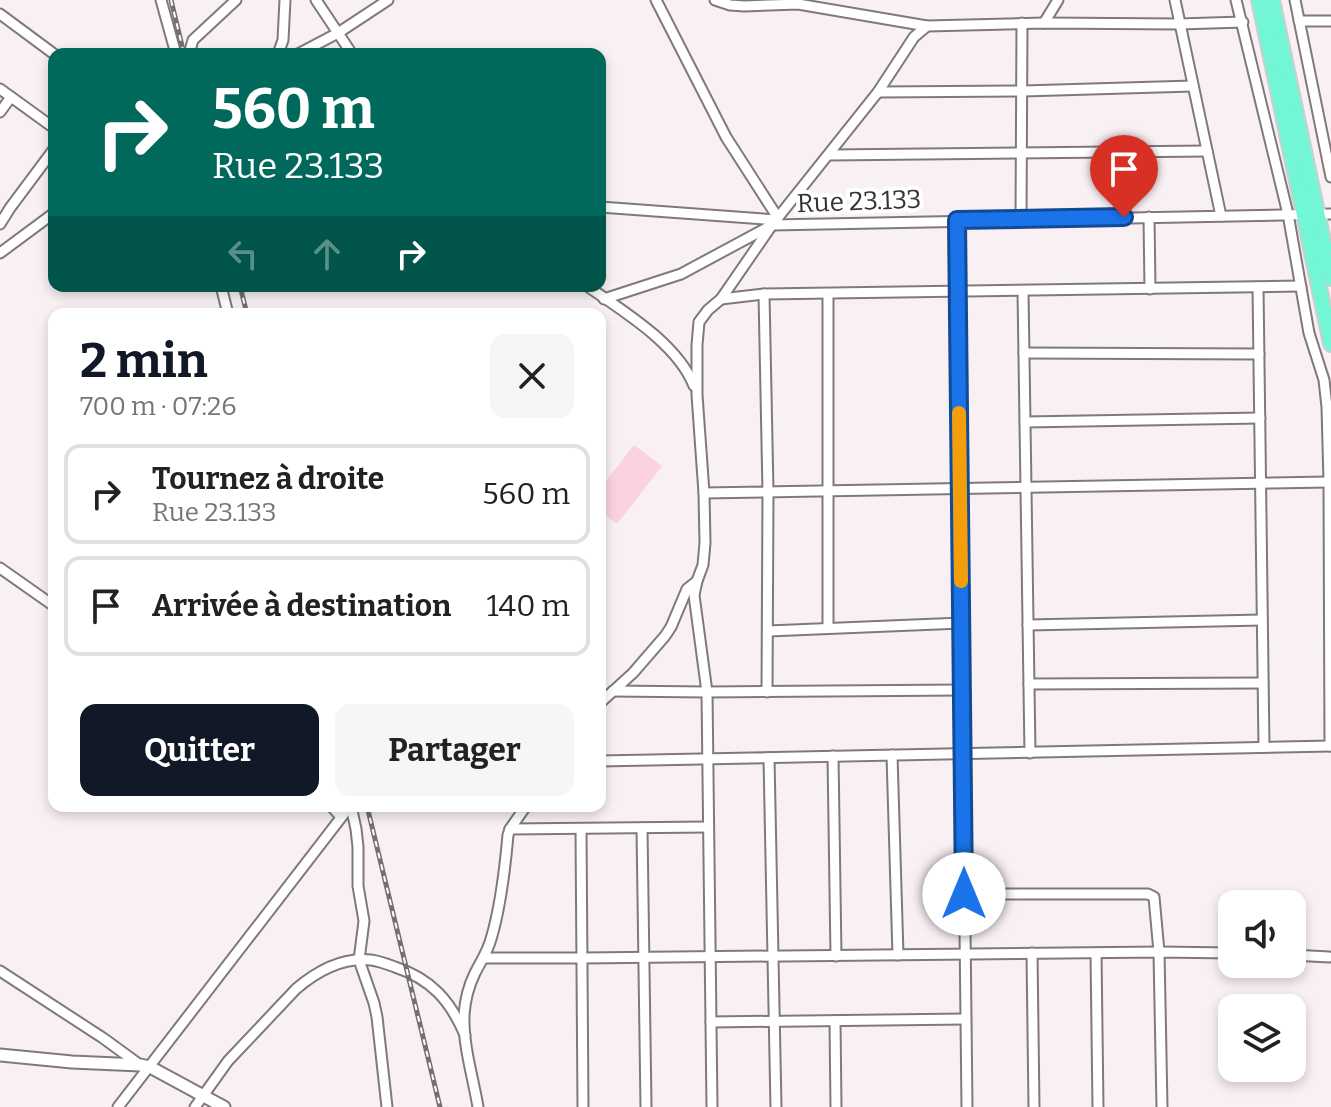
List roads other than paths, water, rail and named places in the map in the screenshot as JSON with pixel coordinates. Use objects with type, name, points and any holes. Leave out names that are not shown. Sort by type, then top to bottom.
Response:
[{"type":"main road","points":[[1259,0],[1317,214],[1331,344]]},
{"type":"main road","points":[[1272,0],[1331,278]]},
{"type":"street","points":[[161,0],[174,48]]},
{"type":"street","points":[[191,48],[193,40],[236,0]]},
{"type":"street","points":[[280,48],[285,0]]},
{"type":"street","points":[[316,0],[348,48]]},
{"type":"street","points":[[309,48],[388,0]]},
{"type":"street","points":[[656,0],[726,137],[776,221]]},
{"type":"street","points":[[715,0],[744,6],[818,6],[837,12],[927,26],[1243,22]]},
{"type":"street","points":[[1044,23],[1058,0]]},
{"type":"street","points":[[1175,0],[1221,216]]},
{"type":"street","points":[[606,761],[1330,746],[1329,482],[1324,380],[1309,333],[1288,214],[1236,0]]},
{"type":"street","points":[[1295,0],[1331,177]]},
{"type":"street","points":[[0,14],[48,50]]},
{"type":"street","points":[[1299,21],[1331,21]]},
{"type":"street","points":[[1021,219],[1022,23]]},
{"type":"street","points":[[712,1107],[707,692],[694,595],[703,565],[705,543],[697,395],[699,322],[721,299],[776,221],[878,92],[914,37],[927,26]]},
{"type":"street","points":[[878,92],[1193,86]]},
{"type":"street","points":[[0,89],[48,124]]},
{"type":"street","points":[[0,112],[11,97]]},
{"type":"street","points":[[829,155],[1207,151]]},
{"type":"street","points":[[0,224],[48,157]]},
{"type":"street","name":"Rue 23.133","points":[[606,207],[776,221],[1317,214]]},
{"type":"street","points":[[0,253],[48,217]]},
{"type":"street","points":[[1149,217],[1150,289]]},
{"type":"street","points":[[957,220],[967,1107]]},
{"type":"street","points":[[604,299],[681,274],[776,221]]},
{"type":"street","points":[[721,299],[764,294],[1301,286]]},
{"type":"street","points":[[1258,287],[1264,747]]},
{"type":"street","points":[[1023,291],[1030,753]]},
{"type":"street","points":[[595,292],[639,323],[664,346],[690,376],[697,395]]},
{"type":"street","points":[[764,294],[768,492],[767,692]]},
{"type":"street","points":[[828,294],[828,628]]},
{"type":"street","points":[[1024,353],[1259,354]]},
{"type":"street","points":[[1025,422],[1260,418]]},
{"type":"street","points":[[704,493],[1329,482]]},
{"type":"street","points":[[0,568],[48,602]]},
{"type":"street","points":[[606,697],[633,673],[665,636],[687,589],[697,581]]},
{"type":"street","points":[[1028,625],[1262,620]]},
{"type":"street","points":[[768,631],[962,623]]},
{"type":"street","points":[[1029,684],[1262,683]]},
{"type":"street","points":[[613,691],[962,690]]},
{"type":"street","points":[[892,755],[898,955]]},
{"type":"street","points":[[833,756],[836,956]]},
{"type":"street","points":[[769,758],[776,1107]]},
{"type":"street","points":[[336,812],[341,817]]},
{"type":"street","points":[[118,1107],[145,1066],[345,812]]},
{"type":"street","points":[[352,812],[356,829],[358,886],[364,921],[359,960],[377,1017],[387,1107]]},
{"type":"street","points":[[478,1107],[464,1013],[474,974],[485,958],[492,938],[510,829],[522,812]]},
{"type":"street","points":[[510,829],[708,827]]},
{"type":"street","points":[[642,828],[646,1107]]},
{"type":"street","points":[[581,829],[583,1107]]},
{"type":"street","points":[[964,894],[1151,894],[1155,899],[1159,952],[1162,1107]]},
{"type":"street","points":[[1032,953],[1034,1107]]},
{"type":"street","points":[[1096,953],[1098,1107]]},
{"type":"street","points":[[485,958],[1218,953]]},
{"type":"street","points":[[1306,956],[1329,957]]},
{"type":"street","points":[[195,1107],[228,1061],[296,989],[308,979],[343,962],[377,961],[420,977],[452,1009],[465,1035]]},
{"type":"street","points":[[0,971],[145,1066],[224,1107]]},
{"type":"street","points":[[711,1022],[965,1019]]},
{"type":"street","points":[[835,1021],[836,1107]]},
{"type":"street","points":[[0,1055],[145,1066]]},
{"type":"railway","points":[[171,0],[183,48]]},
{"type":"railway","points":[[242,292],[246,308]]},
{"type":"railway","points":[[368,812],[440,1107]]}]
